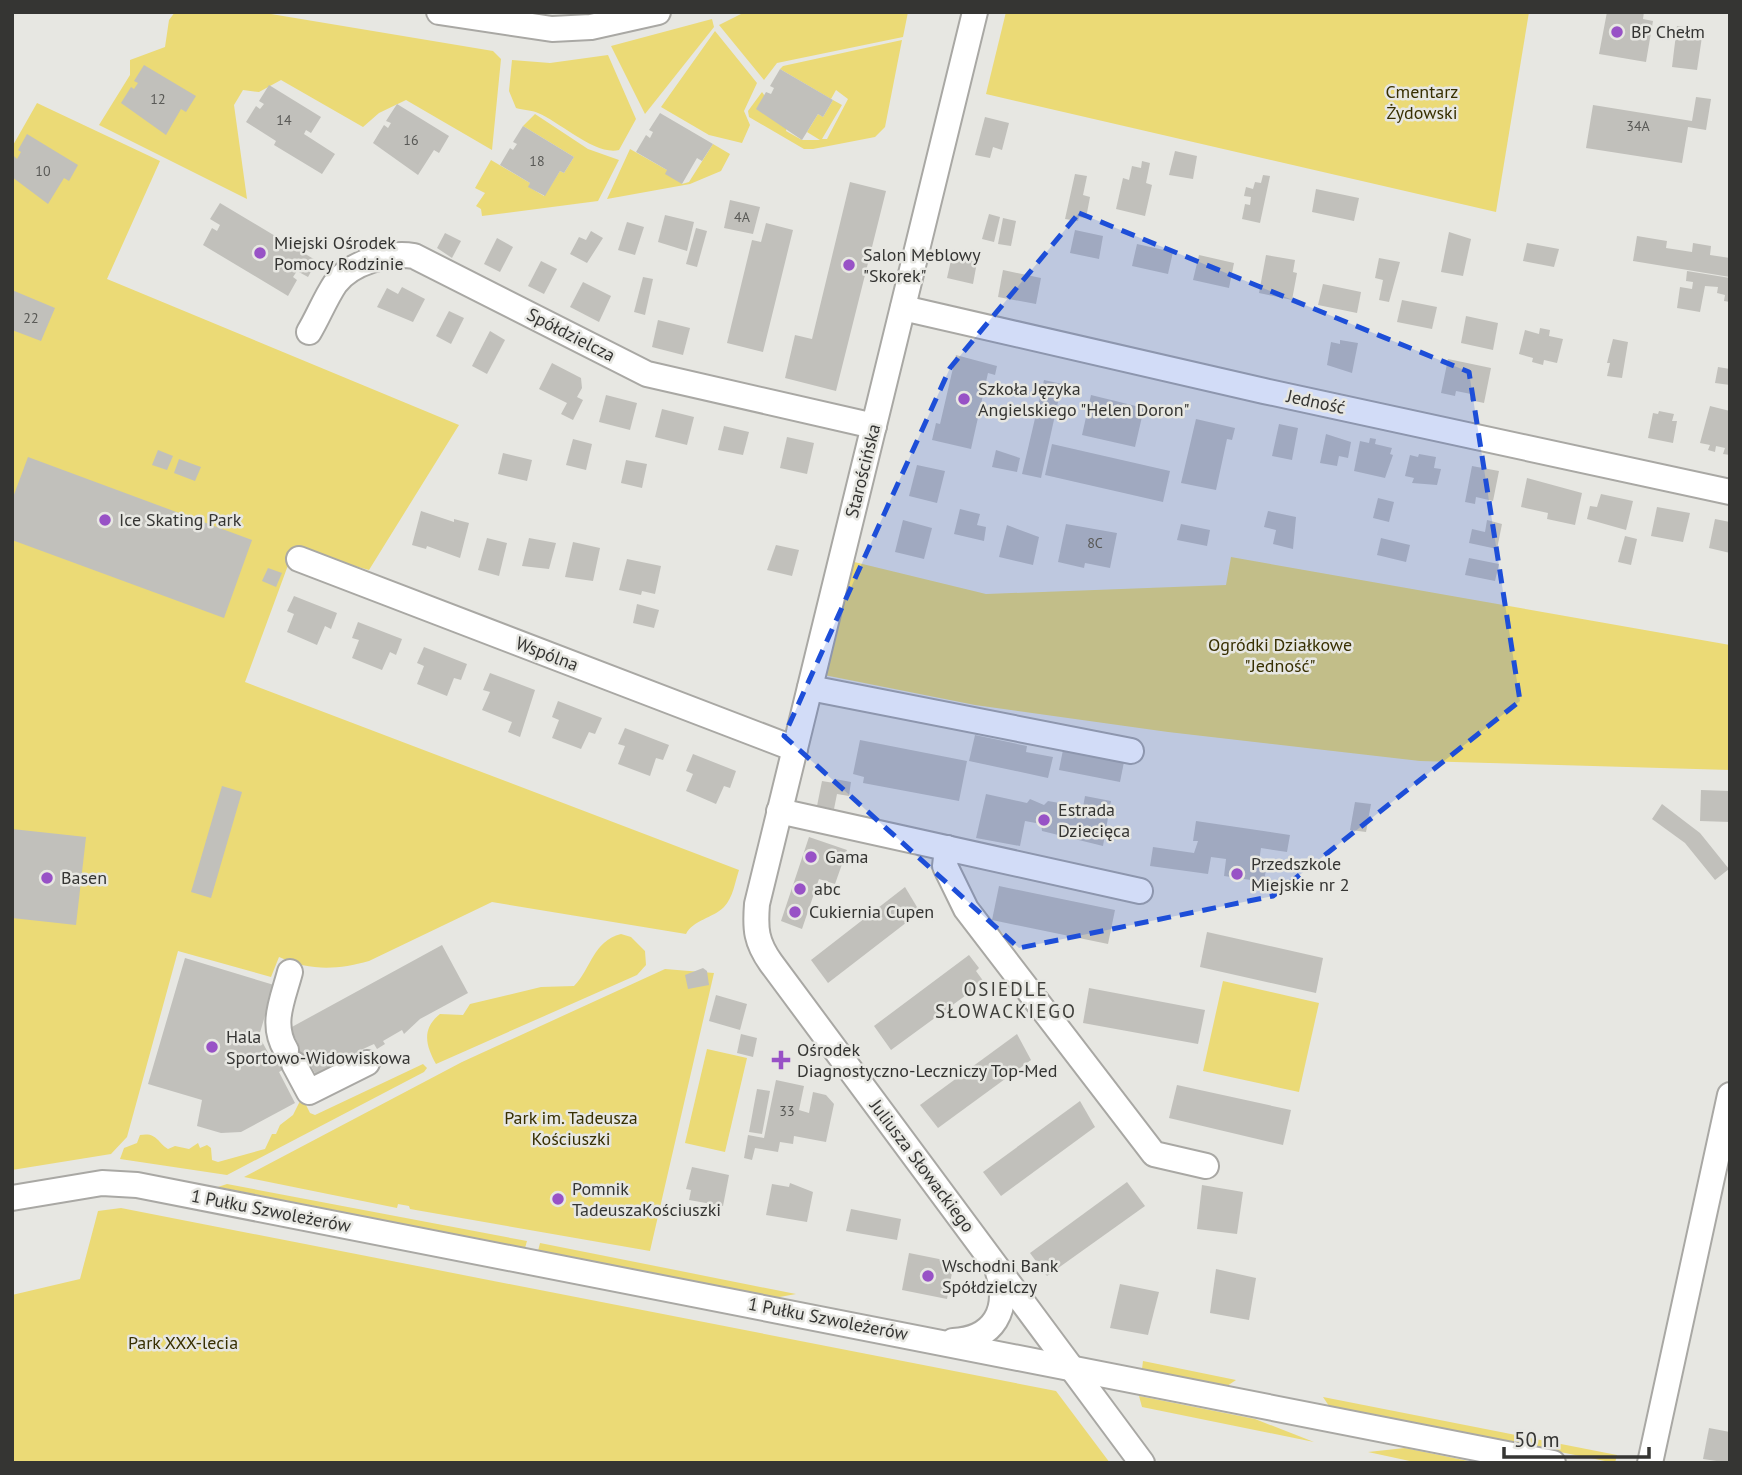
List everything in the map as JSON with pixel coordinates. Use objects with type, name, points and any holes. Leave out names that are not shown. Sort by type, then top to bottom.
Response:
[{"type":"street","points":[[439,12],[552,29],[658,12]]},
{"type":"street","name":"Starościńska","points":[[755,930],[757,904],[779,811],[975,12]]},
{"type":"street","name":"Spółdzielcza","points":[[309,332],[337,282],[377,258],[397,253],[414,256],[648,374],[874,426]]},
{"type":"street","name":"Jedność","points":[[903,308],[1264,391],[1730,492]]},
{"type":"street","name":"Wspólna","points":[[299,559],[795,749]]},
{"type":"street","points":[[810,688],[1131,751]]},
{"type":"street","points":[[779,811],[1140,891]]},
{"type":"street","points":[[947,848],[945,866],[966,909],[1154,1154],[1206,1166]]},
{"type":"street","name":"Juliusza Słowackiego","points":[[755,930],[758,945],[771,963],[1142,1463]]},
{"type":"street","points":[[290,972],[277,1022],[278,1037],[309,1092],[367,1063]]},
{"type":"street","points":[[1650,1463],[1730,1095]]},
{"type":"street","name":"1 Pułku Szwoleżerów","points":[[12,1198],[102,1183],[147,1186],[1553,1463]]},
{"type":"street","name":"Juliusza Słowackiego","points":[[940,1341],[976,1338],[994,1322],[1001,1307],[1002,1292],[996,1264]]},
{"type":"highlighted area","points":[[1079,213],[1469,372],[1520,701],[1273,896],[1019,948],[784,736],[950,368]]},
{"type":"green space","points":[[175,12],[259,12],[493,51],[501,59],[492,150],[406,100],[379,113],[363,127],[281,80],[259,92],[243,90],[234,105],[247,199],[99,125],[130,75],[130,60],[165,47],[169,20]]},
{"type":"green space","points":[[745,12],[908,12],[903,37],[777,63],[764,80],[719,25]]},
{"type":"green space","name":"Cmentarz Żydowski","points":[[1006,12],[1529,12],[1496,212],[986,94]]},
{"type":"green space","points":[[712,19],[714,27],[645,114],[611,46]]},
{"type":"green space","points":[[715,31],[757,83],[744,111],[750,125],[742,143],[709,135],[661,107]]},
{"type":"green space","points":[[902,40],[885,127],[875,137],[804,149],[749,117],[748,111],[762,92],[787,127],[786,131],[802,140],[820,140],[807,132],[818,114],[823,117],[833,100],[842,105],[822,139],[827,139],[848,99],[836,90],[831,99],[780,69],[783,66]]},
{"type":"green space","points":[[608,55],[636,119],[619,150],[600,148],[547,117],[516,108],[509,91],[512,60],[550,63]]},
{"type":"green space","points":[[37,103],[160,161],[107,279],[459,425],[369,570],[294,549],[245,682],[739,870],[727,903],[719,911],[693,925],[686,934],[492,902],[369,961],[346,966],[313,967],[279,957],[271,977],[178,951],[127,1137],[111,1154],[12,1170],[12,147]]},
{"type":"green space","points":[[535,114],[588,149],[619,160],[598,201],[482,216],[481,209],[476,206],[485,193],[475,188],[491,160],[530,183],[529,187],[544,196],[560,171],[564,173],[574,157],[523,126]]},
{"type":"green space","points":[[713,144],[730,154],[721,171],[690,184],[607,199],[630,149],[667,170],[682,184],[689,182]]},
{"type":"green space","name":"Ogródki Działkowe \"Jedność\"","points":[[1231,557],[1730,645],[1730,770],[1420,761],[1168,732],[975,705],[814,673],[842,559],[986,594],[1226,585]]},
{"type":"green space","points":[[621,934],[631,937],[645,951],[646,965],[637,975],[436,1064],[427,1038],[430,1026],[440,1014],[463,1015],[470,1004],[541,987],[574,986],[598,949]]},
{"type":"green space","name":"Park im. Tadeusza Kościuszki","points":[[665,969],[714,973],[650,1251],[410,1209],[409,1206],[398,1204],[397,1208],[244,1177],[462,1062]]},
{"type":"green space","points":[[1223,981],[1319,1003],[1299,1092],[1203,1071]]},
{"type":"green space","points":[[707,1049],[747,1058],[725,1152],[685,1143]]},
{"type":"green space","points":[[423,1064],[427,1068],[424,1072],[227,1175],[120,1159],[124,1148],[137,1143],[140,1135],[146,1134],[153,1136],[168,1149],[175,1146],[189,1149],[198,1143],[200,1148],[207,1145],[211,1148],[212,1160],[218,1162],[265,1149],[272,1134],[276,1134],[280,1125],[293,1115],[302,1097],[310,1113],[315,1115]]},
{"type":"green space","points":[[227,1184],[527,1241],[525,1248],[218,1187]]},
{"type":"green space","name":"Park XXX-lecia","points":[[121,1208],[1056,1391],[1110,1463],[12,1463],[12,1295],[80,1279],[98,1211]]},
{"type":"green space","points":[[540,1243],[796,1294],[774,1298],[538,1251]]},
{"type":"green space","points":[[1143,1361],[1236,1380],[1227,1386],[1142,1369]]},
{"type":"green space","points":[[1139,1396],[1255,1419],[1314,1442],[1142,1407]]},
{"type":"green space","points":[[1323,1397],[1617,1455],[1615,1463],[1329,1406]]},
{"type":"green space","points":[[1405,1448],[1478,1463],[1419,1463],[1368,1452]]},
{"type":"building","points":[[1607,12],[1644,12],[1643,19],[1653,21],[1646,62],[1599,54]]},
{"type":"building","points":[[1677,26],[1703,30],[1697,70],[1672,67]]},
{"type":"building","points":[[144,65],[196,96],[186,112],[181,109],[166,135],[121,103],[131,87],[134,89],[138,83],[134,81]]},
{"type":"building","points":[[780,69],[833,100],[823,117],[818,114],[802,140],[756,109],[766,92],[771,94],[774,88],[770,86]]},
{"type":"building","points":[[269,85],[321,117],[311,133],[306,130],[304,134],[335,154],[322,174],[274,145],[276,141],[246,122],[256,106],[260,109],[264,104],[259,101]]},
{"type":"building","points":[[1696,97],[1711,99],[1706,130],[1688,127],[1682,163],[1586,148],[1593,105],[1692,121]]},
{"type":"building","points":[[397,104],[449,136],[439,153],[434,150],[418,175],[373,143],[384,125],[388,128],[391,123],[386,121]]},
{"type":"building","points":[[660,113],[713,144],[702,161],[697,158],[682,184],[665,174],[667,170],[636,152],[646,135],[650,138],[653,132],[649,130]]},
{"type":"building","points":[[985,117],[1009,123],[1002,150],[993,147],[990,158],[975,155]]},
{"type":"building","points":[[523,126],[574,157],[564,173],[560,171],[545,196],[528,187],[530,183],[500,165],[510,148],[513,150],[517,144],[513,142]]},
{"type":"building","points":[[27,134],[78,165],[69,181],[64,178],[48,204],[12,177],[12,159],[14,156],[17,159],[21,152],[18,150]]},
{"type":"building","points":[[1175,151],[1197,156],[1193,179],[1169,175]]},
{"type":"building","points":[[1142,161],[1150,163],[1146,183],[1152,185],[1145,216],[1116,209],[1123,178],[1129,180],[1132,166],[1141,168]]},
{"type":"building","points":[[1075,174],[1087,176],[1083,195],[1090,197],[1086,218],[1079,217],[1078,221],[1065,219]]},
{"type":"building","points":[[1263,175],[1270,176],[1260,223],[1242,219],[1245,204],[1250,205],[1251,197],[1244,196],[1246,187],[1253,189],[1255,182],[1261,183]]},
{"type":"building","name":"Salon Meblowy \"Skorek\"","points":[[850,182],[886,191],[836,391],[785,378],[795,335],[812,339]]},
{"type":"building","points":[[1316,189],[1359,198],[1354,221],[1312,212]]},
{"type":"building","points":[[730,200],[760,207],[753,234],[724,228]]},
{"type":"building","name":"Miejski Ośrodek Pomocy Rodzinie","points":[[220,203],[317,261],[308,277],[297,271],[293,277],[297,280],[288,296],[203,245],[212,228],[217,231],[220,225],[210,219]]},
{"type":"building","points":[[989,214],[1000,217],[994,242],[982,239]]},
{"type":"building","points":[[665,215],[694,222],[687,251],[658,242]]},
{"type":"building","points":[[1003,218],[1016,221],[1011,246],[998,244]]},
{"type":"building","points":[[627,222],[644,227],[635,255],[618,250]]},
{"type":"building","points":[[766,223],[793,230],[763,352],[727,343],[752,240],[761,242]]},
{"type":"building","points":[[696,228],[707,231],[697,267],[686,264]]},
{"type":"building","points":[[1075,230],[1103,236],[1099,259],[1070,253]]},
{"type":"building","points":[[591,231],[603,238],[587,263],[570,254],[579,237],[586,240]]},
{"type":"building","points":[[1449,232],[1471,239],[1463,276],[1441,272]]},
{"type":"building","points":[[445,233],[461,241],[452,258],[437,248]]},
{"type":"building","points":[[1637,236],[1667,241],[1666,248],[1692,252],[1693,243],[1711,246],[1710,255],[1730,258],[1730,277],[1633,261]]},
{"type":"building","points":[[497,238],[513,247],[500,272],[484,264]]},
{"type":"building","points":[[1527,243],[1559,249],[1554,267],[1523,261]]},
{"type":"building","points":[[1137,244],[1173,252],[1168,274],[1132,266]]},
{"type":"building","points":[[960,250],[969,252],[968,260],[977,262],[973,284],[947,278],[952,256],[959,257]]},
{"type":"building","points":[[1199,255],[1234,263],[1229,288],[1193,280]]},
{"type":"building","points":[[1266,255],[1295,260],[1293,272],[1297,273],[1292,300],[1259,293]]},
{"type":"building","points":[[1379,258],[1400,262],[1389,302],[1379,300],[1383,280],[1375,278]]},
{"type":"building","points":[[541,261],[557,269],[544,294],[528,286]]},
{"type":"building","points":[[1003,270],[1041,278],[1036,304],[998,297]]},
{"type":"building","points":[[1687,271],[1730,278],[1730,302],[1724,301],[1725,295],[1717,293],[1718,287],[1705,286],[1700,312],[1677,308],[1680,287],[1692,289],[1693,282],[1686,281]]},
{"type":"building","points":[[643,277],[653,279],[645,315],[634,312]]},
{"type":"building","points":[[583,282],[611,296],[599,322],[570,307]]},
{"type":"building","points":[[1323,284],[1361,292],[1357,313],[1318,305]]},
{"type":"building","points":[[402,287],[425,299],[413,322],[377,307],[387,288],[398,294]]},
{"type":"building","points":[[12,290],[55,308],[41,341],[12,330]]},
{"type":"building","points":[[1402,300],[1437,307],[1432,329],[1397,322]]},
{"type":"building","points":[[449,311],[464,318],[451,344],[436,336]]},
{"type":"building","points":[[1466,316],[1498,323],[1493,350],[1461,343]]},
{"type":"building","points":[[658,320],[690,328],[683,355],[652,347]]},
{"type":"building","points":[[1540,328],[1550,330],[1549,336],[1563,339],[1557,363],[1544,360],[1543,365],[1532,362],[1533,358],[1519,354],[1525,330],[1539,334]]},
{"type":"building","points":[[490,331],[505,340],[487,374],[472,366]]},
{"type":"building","points":[[1613,339],[1628,342],[1622,378],[1607,376]]},
{"type":"building","points":[[1340,340],[1358,343],[1352,373],[1327,365],[1331,342],[1340,344]]},
{"type":"building","name":"Szkoła Języka Angielskiego \"Helen Doron\"","points":[[956,355],[997,366],[995,375],[988,373],[971,449],[932,440],[936,423],[940,424]]},
{"type":"building","points":[[1448,359],[1491,368],[1484,403],[1470,400],[1471,394],[1456,391],[1455,396],[1441,393]]},
{"type":"building","points":[[552,363],[581,378],[582,388],[577,397],[583,400],[573,420],[561,414],[567,403],[539,389]]},
{"type":"building","points":[[1718,367],[1730,369],[1730,385],[1715,383]]},
{"type":"building","points":[[1044,380],[1062,384],[1041,478],[1022,474]]},
{"type":"building","points":[[606,395],[637,403],[630,430],[599,422]]},
{"type":"building","points":[[1091,395],[1144,408],[1135,447],[1082,435]]},
{"type":"building","points":[[1710,406],[1730,411],[1730,455],[1723,454],[1725,448],[1716,446],[1715,452],[1708,450],[1710,445],[1700,443]]},
{"type":"building","points":[[662,409],[694,417],[687,445],[655,437]]},
{"type":"building","points":[[1659,411],[1674,414],[1672,421],[1677,421],[1673,443],[1648,438],[1653,413],[1658,414]]},
{"type":"building","points":[[1196,419],[1235,428],[1232,440],[1227,439],[1216,490],[1181,483]]},
{"type":"building","points":[[1279,424],[1298,428],[1292,460],[1272,456]]},
{"type":"building","points":[[724,426],[749,432],[743,455],[718,450]]},
{"type":"building","points":[[1326,434],[1351,442],[1348,458],[1339,456],[1337,466],[1320,463]]},
{"type":"building","points":[[787,437],[814,443],[807,474],[780,468]]},
{"type":"building","points":[[1370,438],[1376,439],[1375,444],[1392,448],[1390,454],[1393,455],[1385,478],[1354,471],[1360,441],[1369,443]]},
{"type":"building","points":[[573,439],[592,444],[586,470],[566,465]]},
{"type":"building","points":[[1052,444],[1170,471],[1163,502],[1045,475]]},
{"type":"building","points":[[158,450],[173,456],[167,470],[152,465]]},
{"type":"building","points":[[996,450],[1020,458],[1017,472],[992,467]]},
{"type":"building","points":[[503,453],[532,460],[527,481],[498,474]]},
{"type":"building","points":[[1419,454],[1436,457],[1434,468],[1441,469],[1437,485],[1412,483],[1414,478],[1405,476],[1410,455],[1418,457]]},
{"type":"building","name":"Ice Skating Park","points":[[28,457],[252,540],[224,618],[12,540],[12,500]]},
{"type":"building","points":[[179,459],[201,467],[195,481],[174,473]]},
{"type":"building","points":[[626,460],[647,464],[642,488],[621,483]]},
{"type":"building","points":[[917,465],[945,471],[937,503],[909,496]]},
{"type":"building","points":[[1472,466],[1499,471],[1493,501],[1476,497],[1475,504],[1465,502]]},
{"type":"building","points":[[1527,478],[1582,493],[1575,525],[1547,519],[1548,513],[1521,507]]},
{"type":"building","points":[[1601,494],[1633,501],[1626,530],[1587,519],[1590,506],[1597,507]]},
{"type":"building","points":[[1378,498],[1394,502],[1389,522],[1373,518]]},
{"type":"building","points":[[1657,507],[1690,513],[1683,542],[1651,536]]},
{"type":"building","points":[[960,509],[980,514],[977,525],[986,527],[984,541],[954,534]]},
{"type":"building","points":[[421,511],[454,522],[454,519],[469,523],[460,558],[427,546],[426,549],[412,545]]},
{"type":"building","points":[[1268,511],[1296,517],[1293,549],[1273,544],[1276,530],[1264,527]]},
{"type":"building","points":[[1715,519],[1730,522],[1730,553],[1709,548]]},
{"type":"building","points":[[903,520],[932,528],[924,559],[895,552]]},
{"type":"building","points":[[1487,520],[1502,524],[1497,549],[1469,543],[1472,529],[1485,532]]},
{"type":"building","points":[[1066,524],[1117,533],[1110,568],[1085,563],[1084,568],[1058,562]]},
{"type":"building","points":[[1181,524],[1210,530],[1207,546],[1177,540]]},
{"type":"building","points":[[1007,525],[1039,537],[1033,565],[999,557]]},
{"type":"building","points":[[1625,536],[1637,539],[1631,565],[1618,562]]},
{"type":"building","points":[[487,538],[507,543],[499,576],[478,570]]},
{"type":"building","points":[[529,538],[556,543],[549,569],[522,566]]},
{"type":"building","points":[[1381,538],[1410,545],[1406,562],[1377,555]]},
{"type":"building","points":[[573,542],[600,548],[593,581],[565,577]]},
{"type":"building","points":[[776,545],[799,550],[792,576],[767,570]]},
{"type":"building","points":[[1469,558],[1499,564],[1495,581],[1465,575]]},
{"type":"building","points":[[627,559],[661,566],[655,594],[642,591],[641,595],[619,590]]},
{"type":"building","points":[[268,568],[282,573],[276,587],[262,581]]},
{"type":"building","points":[[294,596],[337,613],[331,629],[325,626],[317,645],[287,632],[294,614],[287,611]]},
{"type":"building","points":[[637,604],[659,610],[654,628],[633,623]]},
{"type":"building","points":[[358,622],[402,639],[396,655],[390,652],[382,670],[352,658],[359,640],[352,638]]},
{"type":"building","points":[[424,647],[467,664],[461,680],[454,678],[447,696],[417,684],[424,666],[417,663]]},
{"type":"building","points":[[490,673],[535,690],[520,737],[508,732],[512,722],[482,710],[490,692],[483,690]]},
{"type":"building","points":[[558,701],[602,718],[595,734],[589,732],[581,749],[552,738],[559,720],[552,717]]},
{"type":"building","points":[[625,728],[669,745],[663,760],[656,758],[650,776],[618,764],[625,746],[618,744]]},
{"type":"building","points":[[975,735],[1027,746],[1026,752],[1053,757],[1048,778],[969,761]]},
{"type":"building","points":[[860,740],[967,761],[959,801],[863,783],[864,777],[853,774]]},
{"type":"building","points":[[1063,750],[1124,762],[1120,782],[1059,770]]},
{"type":"building","points":[[693,754],[736,771],[730,788],[724,786],[716,804],[686,791],[693,774],[686,771]]},
{"type":"building","points":[[835,779],[851,782],[849,796],[837,794],[834,809],[817,806],[822,781],[834,783]]},
{"type":"building","points":[[222,786],[242,792],[211,898],[191,892]]},
{"type":"building","points":[[1701,790],[1730,791],[1730,822],[1700,821]]},
{"type":"building","name":"Estrada Dziecięca","points":[[986,794],[1027,803],[1030,799],[1044,805],[1048,801],[1083,807],[1085,796],[1111,801],[1103,846],[1042,831],[1041,824],[1025,821],[1020,846],[976,838]]},
{"type":"building","points":[[1355,802],[1371,804],[1366,832],[1350,830]]},
{"type":"building","points":[[1662,804],[1700,833],[1729,869],[1715,880],[1685,843],[1652,819]]},
{"type":"building","points":[[1196,821],[1290,835],[1287,852],[1261,848],[1259,862],[1267,863],[1264,882],[1224,876],[1226,859],[1211,857],[1208,874],[1150,866],[1153,847],[1194,853],[1198,841],[1193,841]]},
{"type":"building","name":"Basen","points":[[12,829],[86,837],[76,925],[12,918]]},
{"type":"building","points":[[809,837],[847,850],[835,884],[819,879],[802,929],[781,921]]},
{"type":"building","points":[[999,886],[1115,910],[1108,944],[992,920]]},
{"type":"building","points":[[905,887],[920,912],[828,983],[811,960]]},
{"type":"building","points":[[1207,932],[1323,958],[1316,993],[1200,967]]},
{"type":"building","name":"Hala Sportowo-Widowiskowa","points":[[442,945],[468,993],[420,1019],[404,1034],[402,1030],[383,1041],[385,1044],[377,1049],[374,1044],[316,1075],[306,1057],[279,1072],[295,1103],[241,1132],[221,1133],[197,1126],[202,1100],[148,1084],[185,958],[274,985],[259,1036],[271,1058],[298,1043],[290,1028]]},
{"type":"building","points":[[969,955],[979,968],[976,971],[984,982],[891,1050],[874,1026]]},
{"type":"building","points":[[703,968],[707,971],[709,985],[688,989],[685,975]]},
{"type":"building","points":[[1089,988],[1205,1010],[1198,1044],[1083,1023]]},
{"type":"building","points":[[716,995],[747,1004],[740,1030],[709,1021]]},
{"type":"building","points":[[741,1034],[757,1038],[753,1057],[737,1053]]},
{"type":"building","points":[[1017,1034],[1031,1060],[938,1128],[920,1105]]},
{"type":"building","points":[[776,1080],[804,1086],[799,1110],[809,1113],[813,1092],[826,1095],[834,1104],[826,1142],[794,1136],[793,1144],[780,1142],[778,1152],[755,1148],[752,1160],[744,1158],[748,1135],[764,1138]]},
{"type":"building","points":[[1177,1085],[1291,1110],[1283,1145],[1169,1118]]},
{"type":"building","points":[[757,1089],[770,1091],[762,1134],[749,1132]]},
{"type":"building","points":[[1080,1101],[1095,1127],[1001,1196],[983,1172]]},
{"type":"building","points":[[692,1167],[729,1175],[723,1206],[689,1200],[691,1190],[686,1189]]},
{"type":"building","points":[[1127,1182],[1145,1206],[1047,1276],[1030,1253]]},
{"type":"building","points":[[790,1183],[813,1192],[807,1222],[766,1215],[772,1184],[789,1187]]},
{"type":"building","points":[[1202,1185],[1243,1192],[1237,1234],[1197,1229]]},
{"type":"building","points":[[851,1209],[901,1219],[897,1240],[846,1231]]},
{"type":"building","name":"Wschodni Bank Spółdzielczy","points":[[909,1253],[954,1262],[947,1299],[902,1290]]},
{"type":"building","points":[[1216,1269],[1256,1278],[1249,1320],[1210,1313]]},
{"type":"building","points":[[1120,1284],[1159,1292],[1148,1335],[1110,1328]]},
{"type":"building","points":[[1709,1428],[1730,1432],[1730,1463],[1703,1459]]},
{"type":"place","name":"BP Chełm","points":[[1617,32]]},
{"type":"place","name":"Miejski Ośrodek Pomocy Rodzinie","points":[[260,253]]},
{"type":"place","name":"Salon Meblowy \"Skorek\"","points":[[849,265]]},
{"type":"place","name":"Szkoła Języka Angielskiego \"Helen Doron\"","points":[[964,399]]},
{"type":"place","name":"Ice Skating Park","points":[[105,520]]},
{"type":"place","name":"Estrada Dziecięca","points":[[1044,820]]},
{"type":"place","name":"Gama","points":[[811,857]]},
{"type":"place","name":"Przedszkole Miejskie nr 2","points":[[1237,874]]},
{"type":"place","name":"Basen","points":[[47,878]]},
{"type":"place","name":"abc","points":[[800,889]]},
{"type":"place","name":"Cukiernia Cupen","points":[[795,912]]},
{"type":"place","name":"Hala Sportowo-Widowiskowa","points":[[212,1047]]},
{"type":"place","name":"Ośrodek Diagnostyczno-Leczniczy Top-Med","points":[[781,1060]]},
{"type":"place","name":"Pomnik TadeuszaKościuszki","points":[[558,1199]]},
{"type":"place","name":"Wschodni Bank Spółdzielczy","points":[[928,1276]]},
{"type":"district","name":"OSIEDLE SŁOWACKIEGO","points":[[1006,1000]]}]
